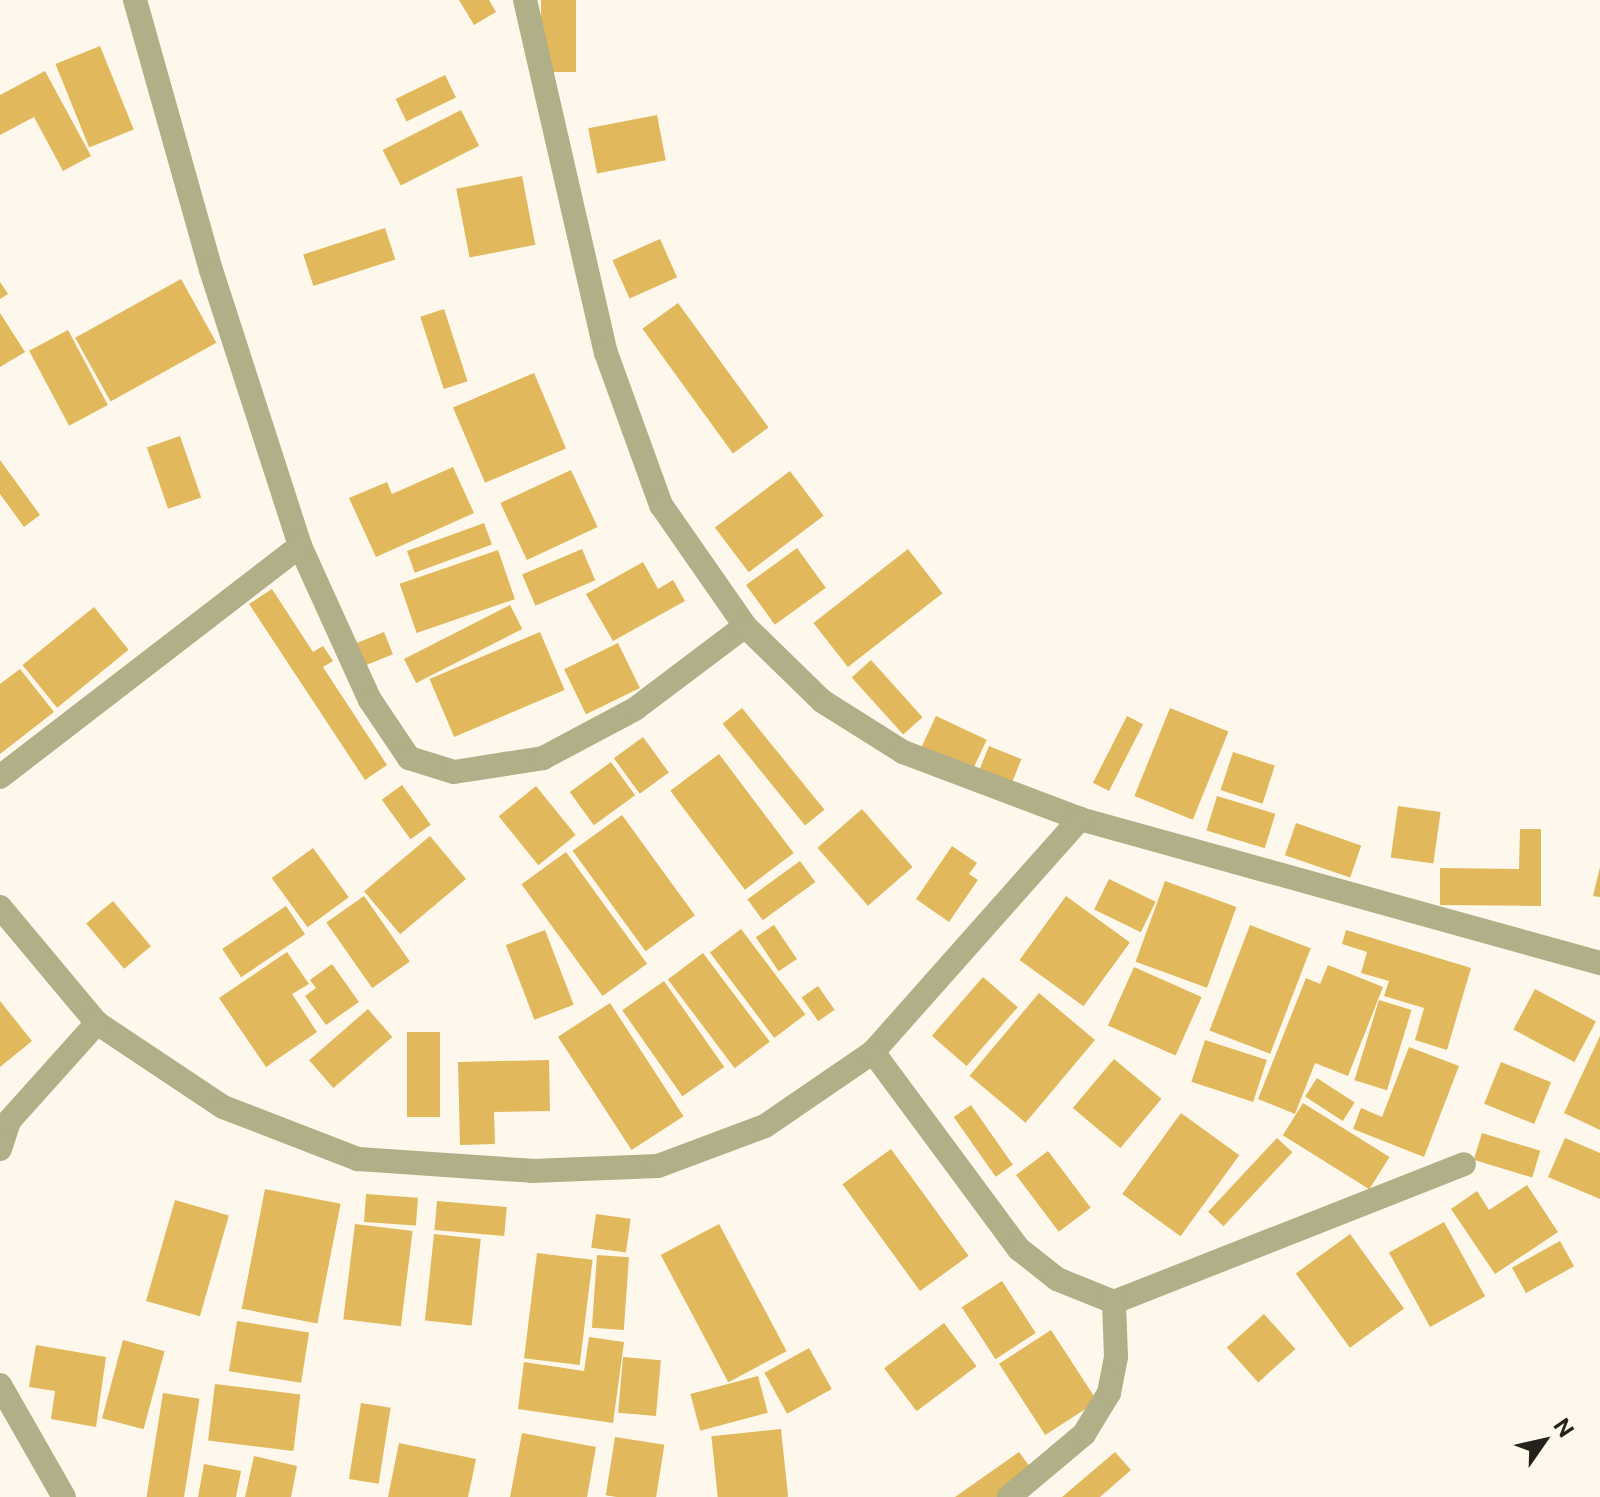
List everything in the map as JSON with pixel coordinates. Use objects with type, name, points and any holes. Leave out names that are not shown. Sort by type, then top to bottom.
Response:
[{"type":"street","points":[[135,0],[211,270],[300,546],[370,700],[409,758],[454,772],[543,758],[635,709],[745,626]]},
{"type":"street","points":[[525,0],[606,353],[661,505],[745,626],[822,701],[903,752],[1080,819],[1600,963]]},
{"type":"street","points":[[0,777],[300,546]]},
{"type":"street","points":[[0,907],[97,1023],[223,1107],[358,1159],[532,1171],[658,1166],[765,1126],[873,1052],[1080,819]]},
{"type":"street","points":[[0,1149],[9,1121],[97,1023]]},
{"type":"street","points":[[873,1052],[1019,1249],[1057,1279],[1114,1302],[1464,1164]]},
{"type":"street","points":[[1009,1497],[1084,1434],[1109,1393],[1116,1357],[1114,1302]]},
{"type":"street","points":[[0,1385],[64,1497]]},
{"type":"building","points":[[459,0],[489,0],[496,12],[474,25]]},
{"type":"building","points":[[541,0],[576,0],[576,72],[541,72]]},
{"type":"building","points":[[100,46],[134,129],[89,147],[55,64]]},
{"type":"building","points":[[45,71],[91,156],[63,171],[34,117],[0,135],[0,95]]},
{"type":"building","points":[[445,75],[456,97],[407,122],[396,99]]},
{"type":"building","points":[[461,110],[479,146],[401,186],[383,150]]},
{"type":"building","points":[[657,115],[666,160],[597,174],[588,128]]},
{"type":"building","points":[[522,176],[535,245],[470,257],[456,189]]},
{"type":"building","points":[[385,228],[395,259],[313,286],[303,255]]},
{"type":"building","points":[[660,239],[677,277],[630,299],[612,260]]},
{"type":"building","points":[[181,279],[216,343],[111,402],[75,338]]},
{"type":"building","points":[[0,282],[8,294],[0,299]]},
{"type":"building","points":[[678,303],[769,428],[733,453],[642,329]]},
{"type":"building","points":[[444,309],[467,381],[444,389],[420,317]]},
{"type":"building","points":[[0,313],[25,352],[0,367]]},
{"type":"building","points":[[68,330],[108,405],[69,426],[29,351]]},
{"type":"building","points":[[534,373],[566,448],[485,483],[453,407]]},
{"type":"building","points":[[180,436],[201,497],[168,509],[147,447]]},
{"type":"building","points":[[0,460],[40,515],[24,527],[0,494]]},
{"type":"building","points":[[453,467],[474,513],[376,557],[349,498],[387,482],[392,494]]},
{"type":"building","points":[[571,470],[598,527],[527,560],[500,503]]},
{"type":"building","points":[[790,471],[824,516],[749,572],[715,528]]},
{"type":"building","points":[[484,523],[492,545],[415,573],[407,551]]},
{"type":"building","points":[[797,548],[826,588],[775,625],[746,585]]},
{"type":"building","points":[[582,549],[595,580],[535,606],[522,574]]},
{"type":"building","points":[[908,549],[942,593],[848,667],[813,623]]},
{"type":"building","points":[[498,550],[515,599],[417,633],[400,584]]},
{"type":"building","points":[[643,562],[658,589],[673,580],[685,601],[613,641],[586,594]]},
{"type":"building","points":[[272,589],[313,652],[323,646],[333,661],[323,667],[387,765],[365,780],[249,604]]},
{"type":"building","points":[[510,605],[522,629],[416,683],[404,659]]},
{"type":"building","points":[[94,607],[129,650],[57,708],[23,665]]},
{"type":"building","points":[[384,632],[393,654],[365,665],[356,643]]},
{"type":"building","points":[[540,632],[565,690],[454,737],[430,679]]},
{"type":"building","points":[[618,643],[640,688],[586,714],[564,669]]},
{"type":"building","points":[[871,660],[923,717],[903,735],[852,677]]},
{"type":"building","points":[[20,669],[54,712],[0,754],[0,684]]},
{"type":"building","points":[[742,708],[824,810],[805,826],[723,724]]},
{"type":"building","points":[[1170,708],[1228,732],[1193,820],[1134,796]]},
{"type":"building","points":[[936,716],[987,740],[972,771],[921,748]]},
{"type":"building","points":[[1127,716],[1143,724],[1109,791],[1093,783]]},
{"type":"building","points":[[643,737],[669,773],[640,794],[614,758]]},
{"type":"building","points":[[989,746],[1021,759],[1011,785],[979,772]]},
{"type":"building","points":[[1233,752],[1275,766],[1262,804],[1221,790]]},
{"type":"building","points":[[719,754],[794,853],[745,890],[670,791]]},
{"type":"building","points":[[611,762],[635,795],[594,825],[570,792]]},
{"type":"building","points":[[402,785],[431,825],[411,839],[382,800]]},
{"type":"building","points":[[536,786],[576,835],[538,865],[499,816]]},
{"type":"building","points":[[1217,796],[1275,814],[1265,848],[1206,830]]},
{"type":"building","points":[[1398,806],[1441,812],[1433,863],[1391,857]]},
{"type":"building","points":[[862,809],[913,867],[868,906],[817,848]]},
{"type":"building","points":[[622,815],[695,915],[646,951],[573,851]]},
{"type":"building","points":[[1296,823],[1361,845],[1350,878],[1285,855]]},
{"type":"building","points":[[1520,829],[1541,829],[1541,906],[1440,905],[1440,868],[1519,869]]},
{"type":"building","points":[[430,836],[466,879],[400,934],[364,891]]},
{"type":"building","points":[[952,846],[977,863],[969,874],[978,880],[949,922],[916,899]]},
{"type":"building","points":[[313,848],[349,897],[308,927],[272,878]]},
{"type":"building","points":[[566,852],[647,964],[603,996],[522,884]]},
{"type":"building","points":[[800,861],[815,882],[763,920],[747,899]]},
{"type":"building","points":[[1600,867],[1600,897],[1593,896]]},
{"type":"building","points":[[1109,879],[1156,902],[1141,932],[1094,910]]},
{"type":"building","points":[[1165,881],[1236,907],[1207,988],[1136,962]]},
{"type":"building","points":[[364,896],[410,962],[372,988],[326,922]]},
{"type":"building","points":[[1066,896],[1130,942],[1083,1006],[1020,960]]},
{"type":"building","points":[[113,901],[151,946],[124,969],[86,923]]},
{"type":"building","points":[[286,906],[305,934],[241,977],[222,949]]},
{"type":"building","points":[[774,925],[797,959],[779,971],[756,937]]},
{"type":"building","points":[[1250,925],[1311,948],[1270,1054],[1210,1030]]},
{"type":"building","points":[[741,929],[805,1014],[774,1038],[710,952]]},
{"type":"building","points":[[545,930],[574,1005],[534,1020],[506,945]]},
{"type":"building","points":[[1346,930],[1471,968],[1447,1050],[1415,1040],[1424,1008],[1384,996],[1389,981],[1361,973],[1367,952],[1342,944]]},
{"type":"building","points":[[287,952],[309,984],[292,994],[317,1032],[266,1067],[219,998]]},
{"type":"building","points":[[703,953],[770,1042],[735,1068],[668,979]]},
{"type":"building","points":[[332,964],[359,1002],[326,1025],[305,996],[316,988],[310,980]]},
{"type":"building","points":[[1328,965],[1383,987],[1348,1076],[1315,1063],[1295,1114],[1258,1099],[1306,978],[1320,984]]},
{"type":"building","points":[[1134,967],[1202,997],[1176,1056],[1108,1025]]},
{"type":"building","points":[[983,977],[1018,1007],[967,1066],[932,1036]]},
{"type":"building","points":[[664,981],[724,1067],[682,1096],[622,1010]]},
{"type":"building","points":[[818,986],[835,1010],[818,1021],[802,997]]},
{"type":"building","points":[[1535,989],[1596,1021],[1574,1062],[1513,1030]]},
{"type":"building","points":[[1039,993],[1095,1040],[1026,1123],[970,1076]]},
{"type":"building","points":[[1379,1000],[1412,1010],[1387,1090],[1354,1080]]},
{"type":"building","points":[[0,1001],[32,1041],[0,1067]]},
{"type":"building","points":[[610,1003],[684,1116],[632,1150],[558,1037]]},
{"type":"building","points":[[368,1009],[392,1037],[333,1088],[309,1060]]},
{"type":"building","points":[[407,1032],[440,1032],[440,1117],[407,1117]]},
{"type":"building","points":[[1600,1036],[1600,1130],[1564,1113]]},
{"type":"building","points":[[1205,1040],[1267,1060],[1253,1102],[1191,1082]]},
{"type":"building","points":[[1409,1047],[1459,1066],[1424,1157],[1353,1129],[1361,1108],[1382,1117]]},
{"type":"building","points":[[1114,1059],[1161,1099],[1120,1148],[1073,1108]]},
{"type":"building","points":[[549,1060],[550,1111],[494,1112],[495,1144],[460,1145],[458,1062]]},
{"type":"building","points":[[1501,1062],[1551,1082],[1534,1124],[1484,1104]]},
{"type":"building","points":[[1317,1078],[1355,1103],[1343,1121],[1305,1096]]},
{"type":"building","points":[[1303,1103],[1390,1157],[1369,1189],[1283,1135]]},
{"type":"building","points":[[971,1105],[1013,1165],[996,1177],[954,1117]]},
{"type":"building","points":[[1181,1113],[1239,1155],[1180,1236],[1122,1194]]},
{"type":"building","points":[[1482,1133],[1540,1151],[1532,1178],[1474,1160]]},
{"type":"building","points":[[1277,1138],[1292,1152],[1223,1226],[1208,1212]]},
{"type":"building","points":[[1565,1138],[1600,1153],[1600,1199],[1548,1177]]},
{"type":"building","points":[[891,1149],[969,1256],[920,1291],[842,1184]]},
{"type":"building","points":[[1048,1151],[1091,1208],[1059,1232],[1016,1175]]},
{"type":"building","points":[[1527,1185],[1558,1232],[1495,1274],[1451,1209],[1477,1191],[1489,1210]]},
{"type":"building","points":[[265,1189],[341,1204],[317,1323],[242,1309]]},
{"type":"building","points":[[366,1194],[418,1198],[416,1226],[364,1222]]},
{"type":"building","points":[[175,1200],[229,1215],[200,1316],[146,1301]]},
{"type":"building","points":[[437,1201],[507,1207],[504,1236],[434,1230]]},
{"type":"building","points":[[596,1214],[631,1219],[626,1253],[591,1248]]},
{"type":"building","points":[[1444,1222],[1485,1296],[1430,1327],[1389,1253]]},
{"type":"building","points":[[355,1224],[413,1231],[401,1326],[343,1319]]},
{"type":"building","points":[[719,1224],[787,1351],[728,1382],[661,1255]]},
{"type":"building","points":[[434,1234],[481,1239],[472,1325],[425,1321]]},
{"type":"building","points":[[1350,1234],[1404,1308],[1350,1348],[1296,1273]]},
{"type":"building","points":[[1560,1241],[1574,1266],[1526,1293],[1512,1268]]},
{"type":"building","points":[[537,1253],[593,1260],[580,1365],[524,1358]]},
{"type":"building","points":[[597,1255],[629,1257],[624,1330],[592,1328]]},
{"type":"building","points":[[1002,1281],[1036,1333],[996,1359],[962,1307]]},
{"type":"building","points":[[1264,1314],[1295,1349],[1258,1382],[1227,1347]]},
{"type":"building","points":[[237,1321],[309,1332],[301,1383],[229,1371]]},
{"type":"building","points":[[944,1323],[976,1366],[917,1411],[884,1368]]},
{"type":"building","points":[[1051,1330],[1097,1401],[1045,1435],[999,1364]]},
{"type":"building","points":[[589,1337],[624,1342],[613,1423],[518,1409],[524,1362],[584,1371]]},
{"type":"building","points":[[123,1340],[165,1351],[144,1429],[102,1418]]},
{"type":"building","points":[[36,1345],[106,1357],[96,1427],[51,1419],[55,1391],[29,1387]]},
{"type":"building","points":[[809,1348],[832,1389],[787,1414],[764,1373]]},
{"type":"building","points":[[623,1357],[661,1360],[656,1416],[618,1413]]},
{"type":"building","points":[[758,1376],[768,1413],[700,1431],[690,1394]]},
{"type":"building","points":[[215,1384],[300,1394],[293,1451],[208,1441]]},
{"type":"building","points":[[163,1393],[200,1399],[184,1497],[147,1497]]},
{"type":"building","points":[[361,1403],[391,1408],[379,1484],[349,1479]]},
{"type":"building","points":[[781,1429],[788,1497],[718,1497],[711,1436]]},
{"type":"building","points":[[522,1433],[596,1447],[587,1497],[510,1497]]},
{"type":"building","points":[[615,1437],[664,1445],[656,1497],[606,1495]]},
{"type":"building","points":[[399,1443],[476,1459],[468,1497],[388,1497]]},
{"type":"building","points":[[1019,1452],[1033,1471],[998,1497],[955,1497]]},
{"type":"building","points":[[1115,1452],[1131,1470],[1100,1497],[1062,1497]]},
{"type":"building","points":[[254,1456],[297,1466],[291,1497],[245,1497]]},
{"type":"building","points":[[204,1464],[241,1471],[236,1497],[198,1497]]}]
